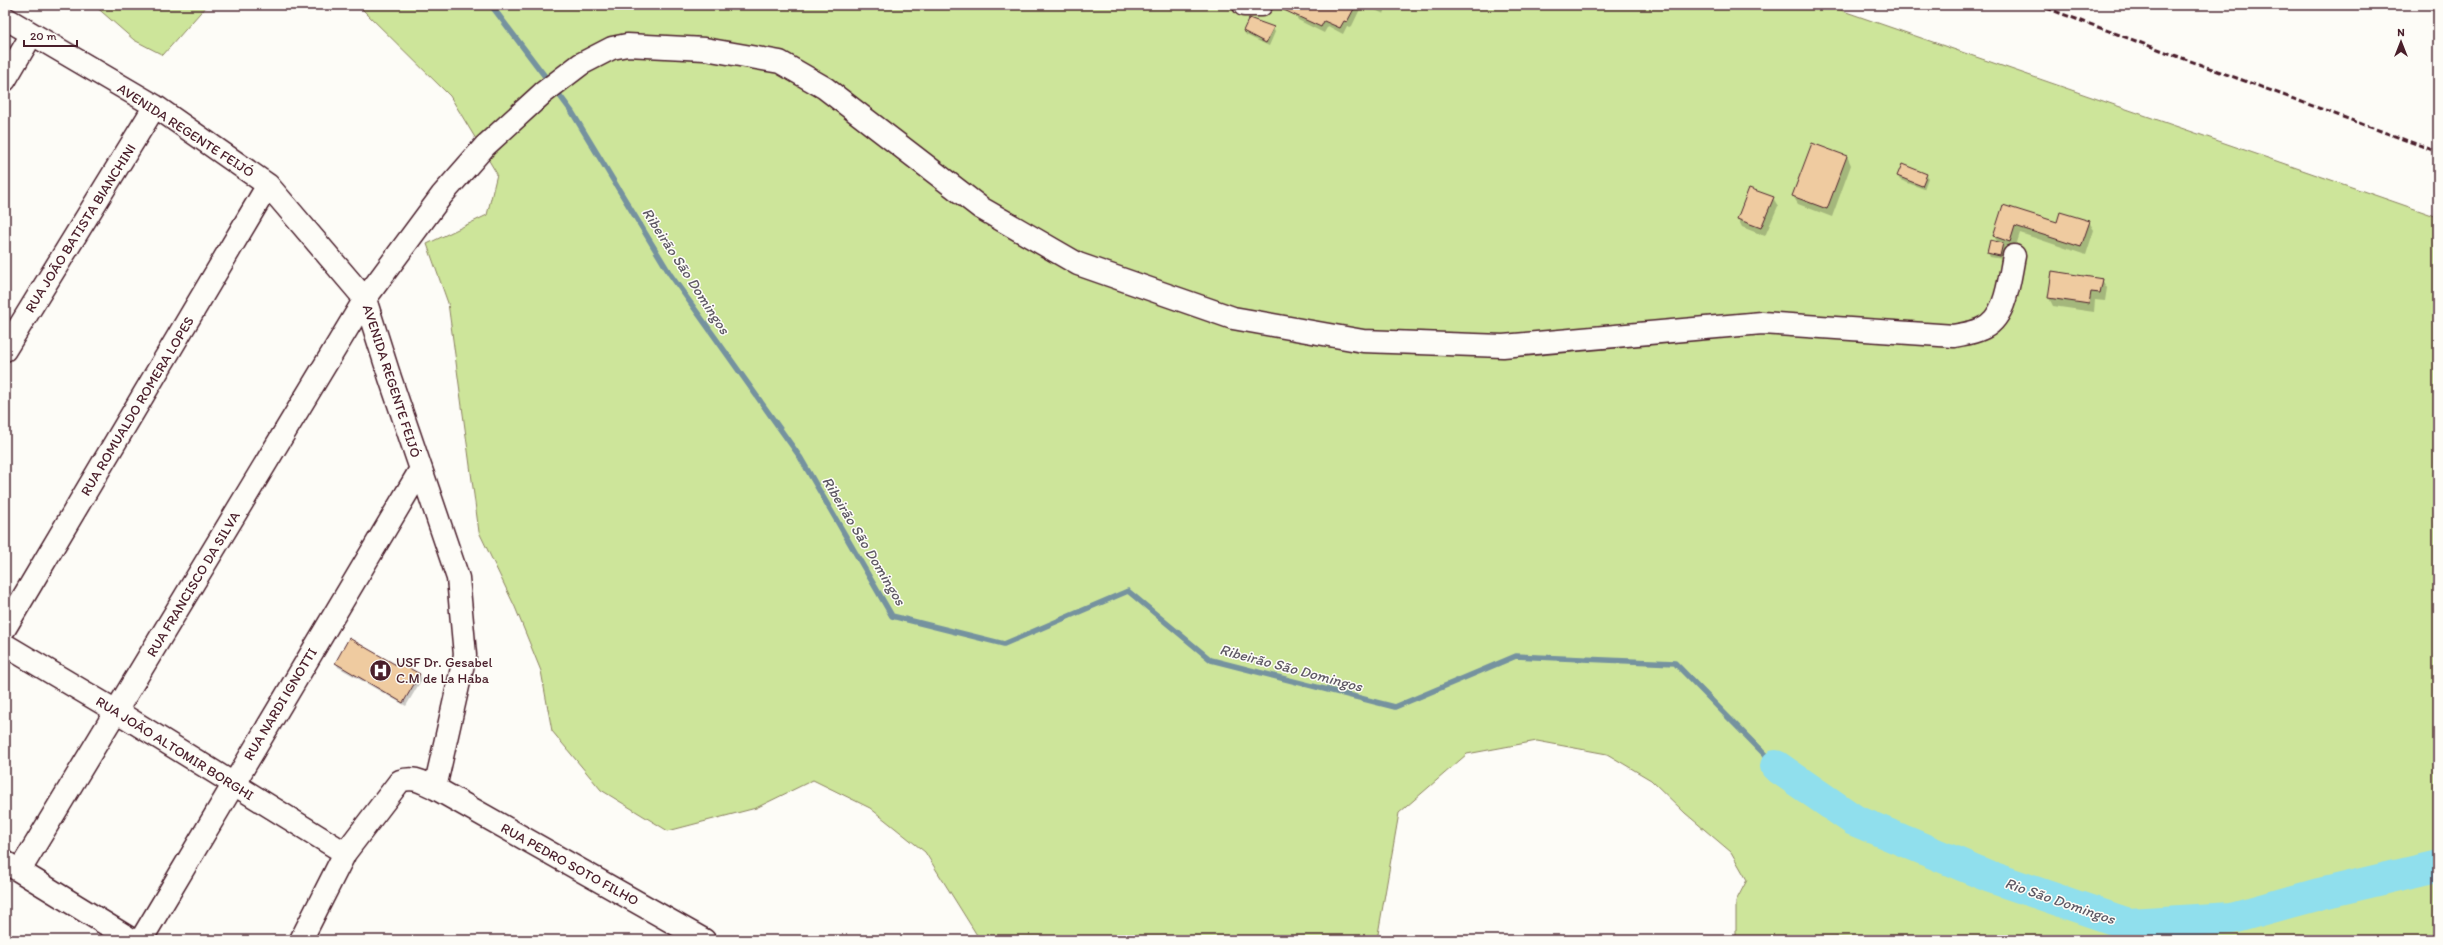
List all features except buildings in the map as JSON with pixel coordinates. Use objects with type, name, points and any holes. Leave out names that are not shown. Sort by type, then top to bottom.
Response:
[{"type":"street","points":[[1244,5],[1260,5]]},
{"type":"street","name":"AVENIDA REGENTE FEIJÓ","points":[[5,18],[155,106],[268,185],[365,299],[458,578],[465,655],[435,788]]},
{"type":"street","points":[[5,80],[32,34]]},
{"type":"street","name":"RUA FRANCISCO DA SILVA","points":[[13,866],[116,711],[365,299],[442,195],[485,146],[543,93],[562,78],[581,64],[612,48],[627,45],[705,49],[780,62],[825,88],[981,208],[1078,264],[1233,318],[1363,341],[1503,346],[1762,323],[1954,336],[1982,329],[1996,318],[2004,302],[2014,256]]},
{"type":"street","name":"RUA JOÃO BATISTA BIANCHINI","points":[[5,350],[155,106]]},
{"type":"street","name":"RUA ROMUALDO ROMERA LOPES","points":[[5,628],[268,185]]},
{"type":"street","name":"RUA NARDI IGNOTTI","points":[[141,940],[421,469]]},
{"type":"street","name":"RUA JOÃO ALTOMIR BORGHI","points":[[5,645],[116,711],[344,853]]},
{"type":"street","name":"RUA PEDRO SOTO FILHO","points":[[301,940],[344,853],[400,781],[416,778],[704,940]]},
{"type":"street","points":[[13,866],[132,940]]},
{"type":"green space","points":[[94,5],[207,5],[163,55],[134,40]]},
{"type":"green space","points":[[358,5],[1826,5],[2438,217],[2438,940],[1872,940],[1835,937],[1833,940],[1736,940],[1736,901],[1747,880],[1731,852],[1685,813],[1651,780],[1607,754],[1537,741],[1467,754],[1399,813],[1377,940],[980,940],[925,852],[870,808],[813,780],[756,808],[668,831],[601,790],[552,731],[541,671],[515,607],[479,532],[448,303],[427,244],[487,215],[497,174],[450,96]]},
{"type":"waterway","name":"Ribeirão São Domingos","points":[[491,5],[550,83]]},
{"type":"waterway","name":"Ribeirão São Domingos","points":[[555,89],[572,112],[670,274],[800,457],[892,616],[1004,644],[1128,591],[1211,660],[1395,707],[1516,656],[1675,663],[1776,766]]},
{"type":"waterway","name":"Rio São Domingos","points":[[1776,766],[1854,820],[1988,876],[2128,924],[2232,918],[2319,894],[2438,866]]},
{"type":"railway","points":[[2038,5],[2438,152]]},
{"type":"place","name":"USF Dr. Gesabel C.M de La Haba","points":[[380,670]]}]
